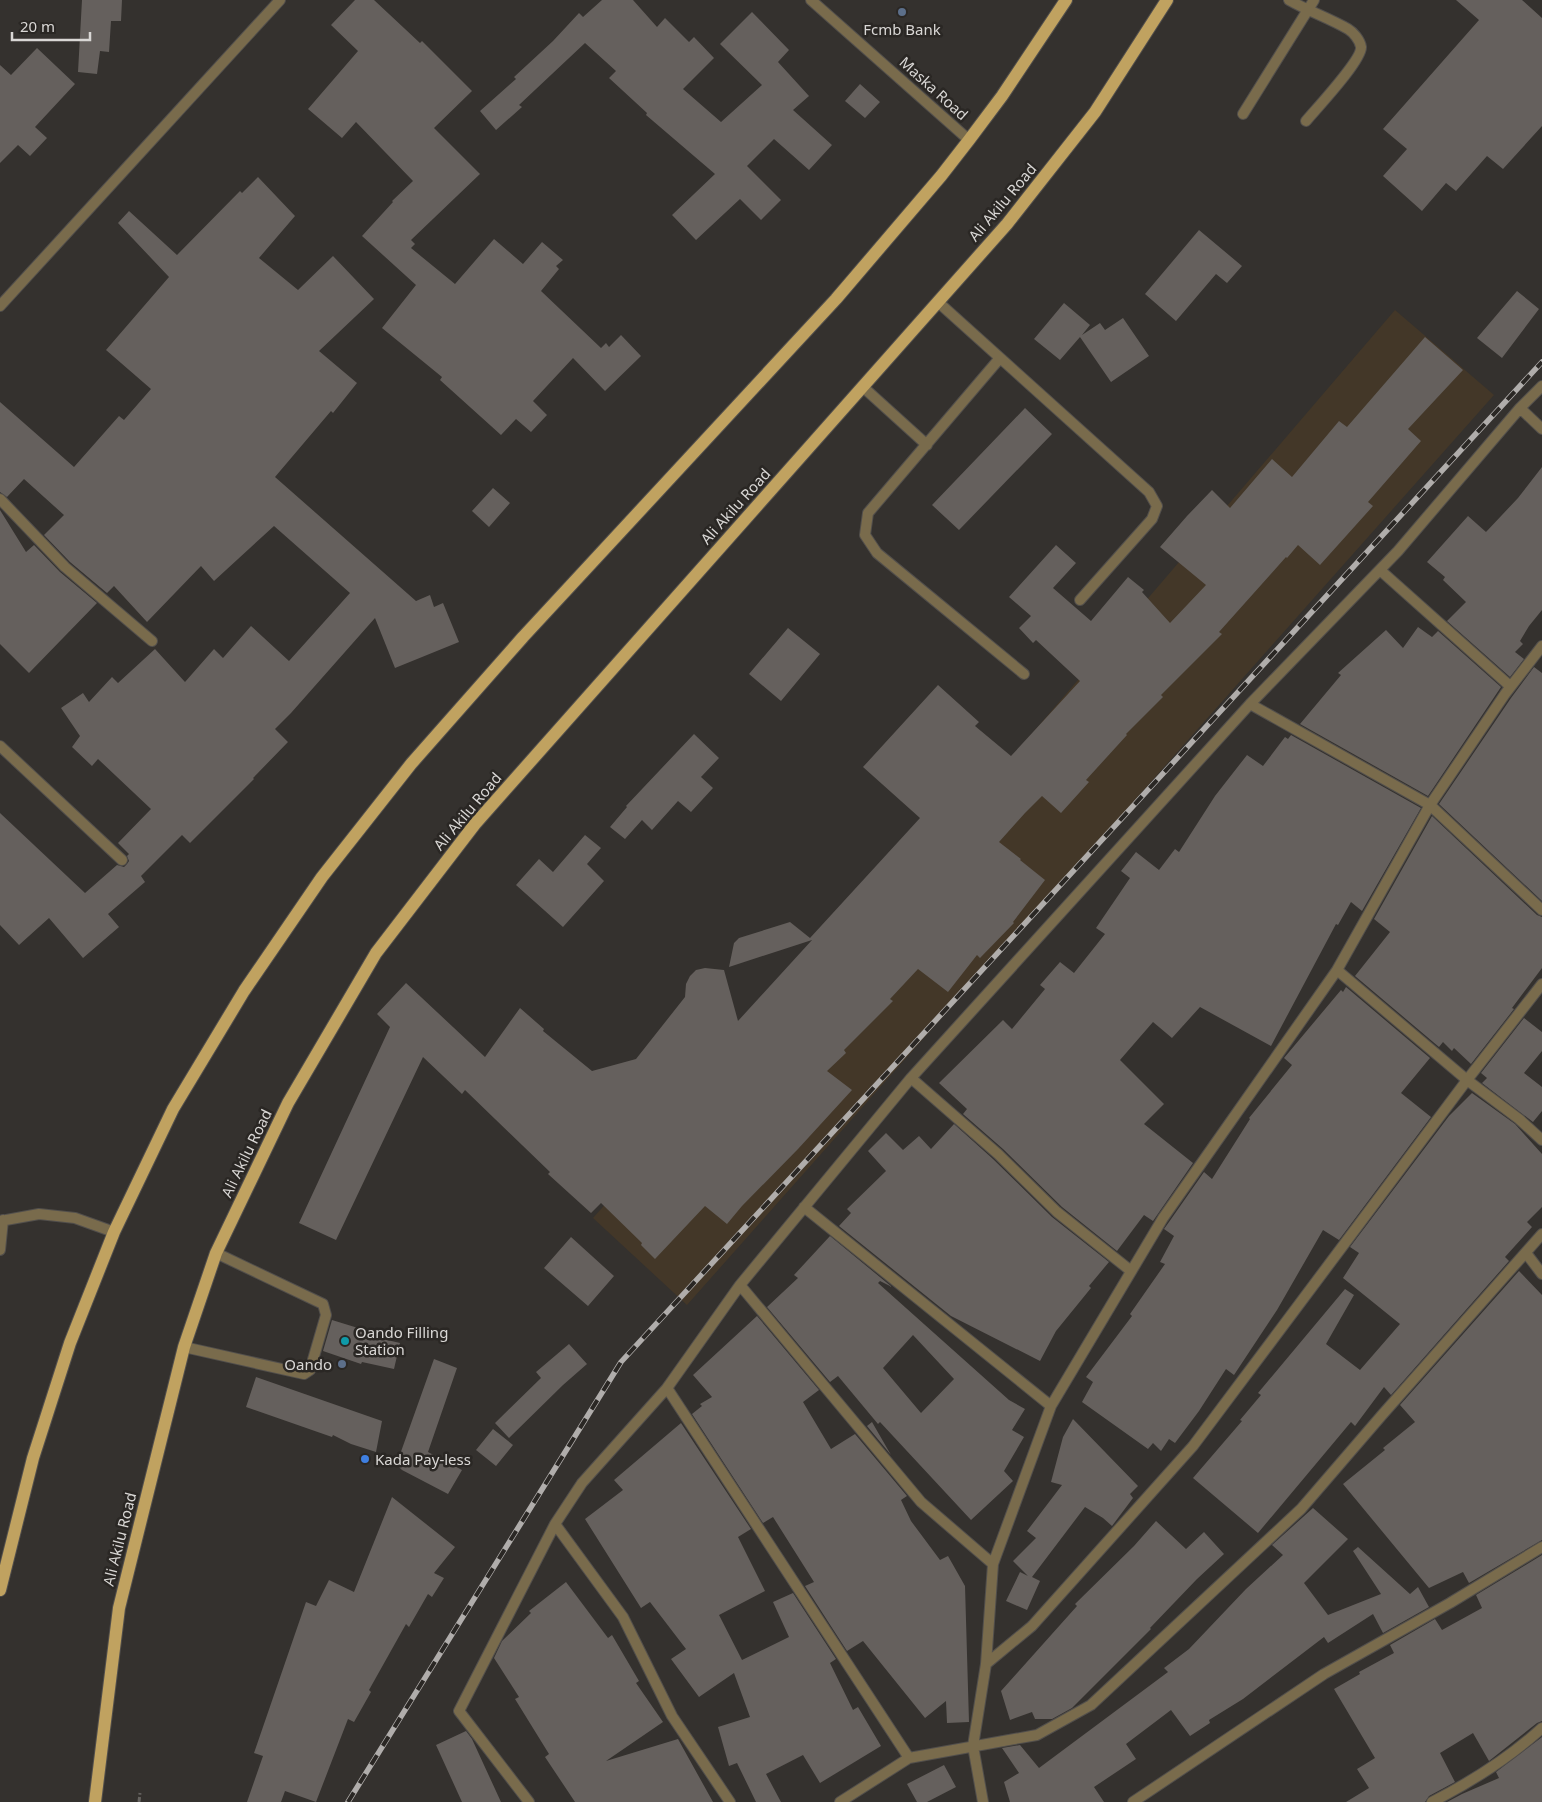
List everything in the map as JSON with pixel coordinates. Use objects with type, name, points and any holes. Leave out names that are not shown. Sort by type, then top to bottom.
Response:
[{"type":"main road","points":[[0,1590],[32,1458],[70,1343],[114,1232],[173,1109],[244,990],[322,877],[418,756],[523,637],[836,299],[941,176],[1002,96],[1066,0]]},
{"type":"main road","name":"Ali Akilu Road","points":[[95,1802],[119,1608],[184,1347],[216,1253],[288,1103],[376,954],[475,824],[1007,224],[1095,112],[1167,0]]},
{"type":"street","points":[[0,306],[280,0]]},
{"type":"street","name":"Maska Road","points":[[811,0],[969,140]]},
{"type":"street","points":[[1289,0],[1307,11],[1350,30],[1361,47],[1360,54],[1340,82],[1306,121]]},
{"type":"street","points":[[1243,114],[1314,0]]},
{"type":"street","points":[[938,302],[1149,492],[1157,506],[1152,519],[1080,600]]},
{"type":"street","points":[[1000,358],[868,513],[865,535],[877,553],[1024,674]]},
{"type":"street","points":[[863,386],[927,445]]},
{"type":"street","points":[[529,1802],[459,1712],[555,1524],[582,1483],[667,1388],[740,1285],[911,1078],[1052,920],[1250,704],[1398,551],[1520,408],[1542,386]]},
{"type":"street","points":[[1520,408],[1542,429]]},
{"type":"street","points":[[0,500],[65,567],[152,641]]},
{"type":"street","points":[[1380,570],[1510,686]]},
{"type":"street","points":[[983,1802],[973,1746],[986,1664],[993,1564],[1051,1406],[1163,1218],[1337,970],[1430,805],[1510,686],[1542,646]]},
{"type":"street","points":[[1250,704],[1430,805],[1542,910]]},
{"type":"street","points":[[0,746],[122,860]]},
{"type":"street","points":[[1337,970],[1467,1080],[1519,1119],[1542,1140]]},
{"type":"street","points":[[986,1664],[1032,1626],[1193,1446],[1467,1080],[1542,984]]},
{"type":"street","points":[[911,1078],[998,1154],[1057,1212],[1132,1271]]},
{"type":"street","points":[[804,1207],[1051,1406]]},
{"type":"street","points":[[0,1250],[2,1220],[39,1214],[75,1218],[114,1232]]},
{"type":"street","points":[[840,1802],[909,1758],[1037,1736],[1092,1705],[1301,1509],[1382,1414],[1542,1234]]},
{"type":"street","points":[[184,1347],[304,1374],[310,1370],[326,1315],[323,1304],[216,1253]]},
{"type":"street","points":[[1526,1253],[1542,1274]]},
{"type":"street","points":[[740,1285],[921,1502],[993,1564]]},
{"type":"street","points":[[667,1388],[909,1758]]},
{"type":"street","points":[[555,1524],[623,1618],[672,1716],[730,1802]]},
{"type":"street","points":[[1133,1802],[1324,1674],[1450,1603],[1542,1547]]},
{"type":"street","points":[[1432,1802],[1469,1783],[1526,1742],[1542,1728]]},
{"type":"path","points":[[139,1802],[140,1793]]},
{"type":"shaded area","points":[[1395,310],[1494,395],[687,1305],[593,1218],[1018,750]]},
{"type":"building","points":[[82,0],[122,0],[121,21],[111,21],[109,52],[100,51],[97,74],[78,72]]},
{"type":"building","points":[[355,0],[374,0],[420,43],[422,41],[472,91],[434,128],[480,174],[411,240],[415,244],[411,248],[455,284],[494,239],[523,264],[542,242],[563,260],[556,266],[559,269],[541,291],[601,348],[606,343],[609,347],[621,335],[641,356],[605,391],[573,358],[533,401],[547,415],[531,432],[516,419],[501,435],[440,380],[442,377],[382,328],[416,285],[362,236],[392,201],[413,181],[356,122],[342,138],[308,109],[358,51],[331,25]]},
{"type":"building","points":[[602,0],[633,0],[657,27],[665,18],[689,42],[694,37],[714,58],[683,89],[721,122],[762,85],[720,44],[752,12],[789,50],[778,62],[809,96],[793,110],[832,145],[809,170],[774,139],[747,166],[781,200],[761,220],[740,199],[696,240],[672,215],[715,174],[646,115],[647,113],[609,78],[616,71],[585,43],[519,105],[522,107],[496,130],[480,111],[516,79],[514,77],[553,41],[579,13],[583,17]]},
{"type":"building","points":[[1456,0],[1522,0],[1542,18],[1542,126],[1503,169],[1487,156],[1456,191],[1446,183],[1422,211],[1383,176],[1407,149],[1383,129],[1479,20]]},
{"type":"building","points":[[37,48],[75,84],[35,127],[47,138],[30,156],[18,145],[0,163],[0,65],[11,75]]},
{"type":"building","points":[[860,84],[880,102],[865,118],[845,101]]},
{"type":"building","points":[[258,177],[295,216],[259,258],[298,290],[333,256],[374,299],[319,351],[357,383],[333,413],[331,411],[275,477],[416,601],[430,595],[434,607],[443,603],[459,642],[395,668],[375,618],[275,729],[288,742],[190,843],[182,835],[141,876],[145,882],[108,914],[119,927],[83,958],[49,918],[19,945],[0,925],[0,813],[85,893],[117,865],[124,867],[127,864],[129,861],[127,856],[129,854],[118,843],[151,809],[98,759],[92,766],[72,747],[80,736],[61,708],[83,693],[89,702],[112,677],[118,683],[155,649],[185,682],[214,649],[223,658],[251,626],[289,661],[350,593],[274,526],[214,581],[201,566],[147,622],[114,586],[107,593],[70,562],[44,535],[64,515],[24,479],[7,497],[0,492],[0,402],[74,467],[119,416],[124,420],[151,389],[106,350],[169,277],[118,223],[129,211],[177,255],[240,191],[242,193]]},
{"type":"building","points":[[1199,230],[1242,266],[1227,283],[1216,274],[1176,321],[1145,294]]},
{"type":"building","points":[[1517,291],[1539,309],[1502,358],[1477,338]]},
{"type":"building","points":[[1064,303],[1090,325],[1082,335],[1100,323],[1105,330],[1123,318],[1149,356],[1111,382],[1080,337],[1060,360],[1034,339]]},
{"type":"building","points":[[1425,337],[1463,370],[1408,429],[1421,441],[1368,502],[1373,506],[1320,565],[1298,545],[1219,632],[1222,634],[1161,695],[1163,697],[1126,734],[1086,780],[1089,782],[1061,813],[1042,796],[1025,813],[999,842],[1045,880],[1014,923],[980,958],[977,955],[948,992],[918,969],[890,999],[893,1001],[844,1050],[846,1053],[827,1071],[852,1090],[727,1224],[705,1206],[655,1259],[641,1245],[642,1243],[601,1203],[591,1213],[548,1174],[550,1172],[465,1090],[462,1094],[423,1057],[336,1240],[299,1223],[390,1027],[377,1014],[406,983],[485,1057],[520,1008],[544,1029],[543,1031],[592,1071],[636,1059],[685,997],[686,984],[696,970],[705,968],[724,970],[738,1021],[812,940],[729,967],[734,943],[739,938],[790,922],[810,938],[920,818],[863,767],[938,685],[979,722],[975,726],[1011,756],[1080,681],[1036,640],[1033,643],[1019,628],[1031,616],[1009,597],[1056,545],[1076,563],[1053,588],[1091,621],[1128,577],[1144,590],[1142,592],[1170,623],[1206,585],[1160,547],[1187,516],[1212,490],[1230,508],[1272,459],[1292,477],[1339,421],[1347,427]]},
{"type":"building","points":[[1025,408],[1052,434],[959,530],[932,505]]},
{"type":"building","points":[[1542,467],[1542,610],[1520,641],[1523,644],[1515,652],[1524,659],[1510,677],[1447,621],[1466,602],[1443,580],[1445,577],[1427,562],[1468,516],[1486,532],[1518,498]]},
{"type":"building","points":[[493,488],[510,503],[489,527],[472,511]]},
{"type":"building","points":[[0,510],[26,552],[34,545],[60,572],[97,603],[29,673],[0,644]]},
{"type":"building","points":[[1418,627],[1432,637],[1438,631],[1501,687],[1428,796],[1300,724],[1341,675],[1338,673],[1386,630],[1403,648]]},
{"type":"building","points":[[788,628],[820,654],[781,701],[749,674]]},
{"type":"building","points":[[1534,667],[1542,673],[1542,901],[1439,804]]},
{"type":"building","points":[[694,734],[719,758],[701,777],[713,788],[691,812],[678,801],[652,830],[642,820],[625,839],[610,827],[626,806]]},
{"type":"building","points":[[1291,735],[1421,808],[1362,911],[1351,902],[1338,925],[1336,924],[1271,1046],[1200,1007],[1172,1038],[1153,1022],[1120,1060],[1164,1104],[1144,1124],[1193,1163],[1153,1221],[1144,1215],[1117,1251],[1062,1207],[1003,1149],[963,1114],[967,1109],[939,1083],[1003,1020],[1012,1029],[1045,989],[1040,985],[1060,962],[1074,973],[1105,934],[1096,928],[1130,878],[1121,871],[1136,852],[1159,870],[1175,849],[1179,852],[1215,796],[1247,755],[1263,766],[1285,737],[1288,739]]},
{"type":"building","points":[[1432,816],[1537,915],[1542,917],[1542,968],[1512,1008],[1514,1009],[1471,1064],[1454,1048],[1452,1051],[1443,1042],[1439,1047],[1355,976],[1390,932],[1374,919]]},
{"type":"building","points":[[585,835],[601,848],[587,864],[604,881],[563,927],[516,885],[539,859],[553,872]]},
{"type":"building","points":[[1346,987],[1430,1058],[1401,1093],[1431,1117],[1339,1240],[1323,1230],[1277,1310],[1234,1375],[1226,1369],[1199,1411],[1175,1443],[1169,1439],[1161,1451],[1153,1443],[1148,1449],[1082,1402],[1093,1382],[1086,1377],[1132,1316],[1130,1314],[1165,1264],[1160,1262],[1174,1236],[1164,1229],[1204,1172],[1212,1179],[1249,1118],[1292,1065],[1284,1058],[1341,990],[1343,992]]},
{"type":"building","points":[[1524,1018],[1542,1032],[1542,1051],[1524,1073],[1542,1087],[1542,1111],[1533,1122],[1482,1083],[1487,1078],[1481,1073]]},
{"type":"building","points":[[1472,1093],[1515,1124],[1542,1154],[1542,1207],[1527,1222],[1532,1227],[1505,1257],[1509,1261],[1391,1395],[1384,1387],[1355,1426],[1351,1422],[1258,1533],[1193,1478],[1242,1421],[1240,1420],[1261,1395],[1258,1393],[1345,1289],[1354,1295],[1326,1344],[1360,1370],[1400,1324],[1343,1278],[1359,1253],[1350,1247],[1449,1116]]},
{"type":"building","points":[[954,1124],[1052,1217],[1109,1262],[1089,1286],[1091,1288],[1056,1331],[1040,1361],[951,1316],[839,1226],[851,1213],[847,1209],[886,1171],[868,1151],[886,1133],[903,1150],[919,1136],[931,1149]]},
{"type":"building","points":[[830,1236],[892,1287],[880,1281],[878,1283],[1009,1400],[1025,1409],[1012,1430],[1024,1437],[1004,1471],[1013,1481],[971,1520],[880,1422],[878,1424],[838,1376],[830,1382],[767,1307],[798,1278],[794,1275]],"holes":[[[913,1335],[954,1379],[921,1413],[883,1368]]]},
{"type":"building","points":[[571,1237],[614,1276],[588,1306],[544,1268]]},
{"type":"building","points":[[1519,1271],[1542,1295],[1542,1540],[1469,1583],[1463,1572],[1429,1588],[1343,1484],[1385,1450],[1383,1448],[1415,1422],[1400,1405]]},
{"type":"building","points":[[757,1316],[819,1390],[803,1402],[831,1449],[855,1434],[907,1496],[901,1500],[911,1521],[940,1560],[948,1556],[965,1586],[969,1722],[947,1723],[946,1701],[925,1718],[863,1641],[847,1651],[805,1586],[814,1582],[773,1517],[763,1523],[692,1414],[702,1406],[700,1404],[712,1397],[693,1375]]},
{"type":"building","name":"Oando Filling Station","points":[[332,1320],[371,1332],[370,1336],[400,1343],[394,1369],[362,1362],[361,1364],[323,1351]]},
{"type":"building","points":[[569,1344],[587,1364],[509,1438],[495,1423],[541,1378],[536,1372]]},
{"type":"building","points":[[434,1359],[457,1368],[428,1452],[462,1470],[448,1494],[402,1470],[399,1467],[402,1462],[398,1460]]},
{"type":"building","points":[[256,1377],[382,1421],[376,1452],[351,1444],[333,1435],[332,1437],[246,1407]]},
{"type":"building","points":[[1073,1419],[1138,1486],[1130,1494],[1133,1498],[1112,1526],[1085,1507],[1032,1577],[1040,1581],[1027,1610],[1006,1601],[1020,1572],[1028,1576],[1013,1561],[1036,1538],[1027,1531],[1062,1485],[1051,1482],[1063,1437]]},
{"type":"building","points":[[872,1422],[891,1455],[867,1426]]},
{"type":"building","points":[[681,1423],[751,1529],[738,1537],[765,1591],[719,1615],[742,1660],[789,1637],[773,1602],[793,1593],[836,1659],[830,1663],[853,1710],[858,1707],[881,1746],[820,1783],[803,1755],[766,1774],[781,1802],[756,1802],[737,1763],[729,1766],[718,1727],[750,1717],[734,1673],[699,1697],[671,1659],[686,1649],[650,1602],[641,1608],[585,1519],[623,1490],[614,1480]]},
{"type":"building","points":[[493,1429],[513,1445],[496,1466],[476,1450]]},
{"type":"building","points":[[392,1497],[455,1547],[434,1573],[444,1578],[432,1597],[428,1594],[409,1627],[406,1624],[369,1690],[371,1692],[354,1722],[348,1719],[316,1802],[285,1791],[281,1802],[247,1802],[263,1756],[254,1753],[306,1602],[316,1606],[329,1580],[354,1592]]},
{"type":"building","points":[[1313,1508],[1348,1539],[1304,1583],[1328,1615],[1381,1594],[1353,1551],[1358,1547],[1410,1594],[1418,1587],[1429,1607],[1383,1633],[1373,1614],[1328,1643],[1324,1637],[1243,1699],[1209,1720],[1210,1723],[1190,1736],[1171,1710],[1126,1744],[1136,1759],[1094,1787],[1104,1802],[1010,1802],[1004,1782],[1019,1773],[1002,1748],[1020,1745],[1039,1768],[1168,1672],[1164,1668],[1189,1649],[1246,1589],[1283,1555],[1272,1545]]},
{"type":"building","points":[[1156,1521],[1186,1549],[1204,1532],[1224,1554],[1197,1579],[1151,1629],[1072,1708],[1052,1719],[1035,1719],[1032,1712],[1010,1720],[1001,1691],[1077,1606],[1075,1604],[1134,1546]]},
{"type":"building","points":[[1542,1555],[1542,1721],[1489,1761],[1473,1733],[1440,1753],[1455,1782],[1429,1796],[1425,1802],[1346,1802],[1369,1788],[1357,1769],[1375,1758],[1334,1689],[1360,1674],[1359,1672],[1394,1653],[1390,1645],[1435,1619],[1442,1630],[1482,1608],[1476,1595]]},
{"type":"building","points":[[566,1582],[608,1638],[612,1635],[639,1681],[636,1683],[663,1722],[606,1761],[678,1739],[713,1802],[575,1802],[545,1757],[549,1754],[515,1699],[519,1697],[494,1658],[502,1641],[531,1613],[529,1611]]},
{"type":"building","points":[[466,1731],[472,1739],[501,1802],[462,1802],[436,1745]]},
{"type":"building","points":[[1542,1737],[1542,1802],[1447,1802],[1499,1778],[1496,1772]]},
{"type":"building","points":[[944,1765],[956,1787],[927,1802],[917,1802],[907,1784]]},
{"type":"railway","points":[[348,1802],[621,1362],[1542,362]]},
{"type":"place","name":"Fcmb Bank","points":[[902,12]]},
{"type":"place","name":"Oando Filling Station","points":[[345,1341]]},
{"type":"place","name":"Oando","points":[[342,1364]]},
{"type":"place","name":"Kada Pay-less","points":[[365,1459]]}]
